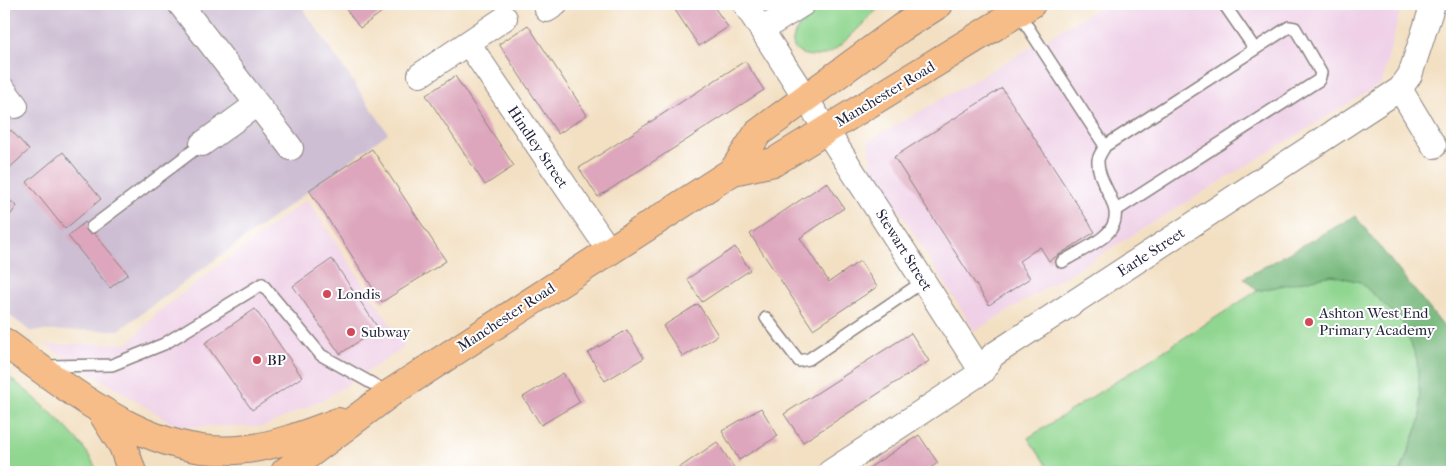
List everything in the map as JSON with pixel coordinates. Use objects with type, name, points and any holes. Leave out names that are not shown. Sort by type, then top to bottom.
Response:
[{"type":"highway","name":"Manchester Road","points":[[733,171],[758,133],[806,99],[906,16],[939,4]]},
{"type":"highway","name":"Manchester Road","points":[[285,472],[362,412],[733,171],[774,162],[1025,8]]},
{"type":"highway","points":[[4,342],[101,411],[155,437],[190,448],[246,449],[290,439],[362,412]]},
{"type":"highway","points":[[101,411],[123,446],[132,472]]},
{"type":"street","points":[[180,4],[291,148]]},
{"type":"street","name":"Stewart Street","points":[[745,4],[763,29],[982,372]]},
{"type":"street","points":[[763,29],[803,4]]},
{"type":"street","name":"Earle Street","points":[[830,472],[982,372],[993,355],[1400,89],[1410,75],[1433,4]]},
{"type":"street","points":[[420,75],[505,18]]},
{"type":"street","name":"Hindley Street","points":[[468,43],[609,250]]},
{"type":"street","points":[[1400,89],[1434,146]]},
{"type":"street","points":[[202,144],[257,104]]},
{"type":"lane","points":[[1224,4],[1255,49]]},
{"type":"lane","points":[[1025,8],[1056,70],[1105,146]]},
{"type":"lane","points":[[1062,262],[1104,237],[1114,223],[1115,211],[1100,172],[1098,158],[1105,146],[1288,27],[1295,28],[1321,73],[1319,80],[1115,211]]},
{"type":"lane","points":[[92,227],[202,144]]},
{"type":"lane","points":[[766,318],[799,361],[809,359],[924,281]]},
{"type":"lane","points":[[38,366],[112,366],[164,344],[262,284],[321,354],[389,394]]},
{"type":"shaded area","points":[[4,4],[300,4],[388,133],[119,330],[30,331],[4,311],[4,78],[8,75],[4,69]]},
{"type":"shaded area","points":[[1106,4],[1402,4],[1382,83],[975,331],[871,166],[869,141]]},
{"type":"shaded area","points":[[307,199],[405,347],[328,397],[263,427],[177,426],[45,345],[129,343],[158,312]]},
{"type":"green space","points":[[830,4],[883,4],[835,50],[817,56],[804,55],[795,48],[793,43],[796,31],[809,17]]},
{"type":"green space","points":[[1355,216],[1452,337],[1452,472],[1401,472],[1421,418],[1417,359],[1402,321],[1360,282],[1332,275],[1257,291],[1244,278]]},
{"type":"green space","name":"Ashton West End Primary Academy","points":[[1326,271],[1360,282],[1402,321],[1417,359],[1421,418],[1400,472],[1051,472],[1028,438],[1257,291]]},
{"type":"green space","points":[[4,373],[57,418],[82,446],[97,472],[4,472]]},
{"type":"building","points":[[342,4],[393,4],[360,28]]},
{"type":"building","points":[[671,4],[712,4],[728,27],[699,46]]},
{"type":"building","points":[[528,25],[587,115],[558,134],[499,44]]},
{"type":"building","points":[[745,61],[764,90],[598,197],[579,168]]},
{"type":"building","points":[[455,76],[514,166],[485,185],[426,95]]},
{"type":"building","points":[[1002,88],[1095,232],[1049,261],[1040,247],[1019,261],[1030,278],[989,305],[894,157]]},
{"type":"building","points":[[11,130],[29,150],[4,173],[4,137]]},
{"type":"building","points":[[372,149],[446,261],[382,302],[309,190]]},
{"type":"building","points":[[63,152],[101,199],[65,229],[27,182]]},
{"type":"building","points":[[827,182],[844,208],[800,238],[829,282],[860,261],[877,287],[813,329],[750,234]]},
{"type":"building","points":[[4,196],[17,206],[4,223]]},
{"type":"building","points":[[85,222],[128,274],[110,288],[68,236]]},
{"type":"building","points":[[735,247],[750,270],[702,302],[687,279]]},
{"type":"building","points":[[332,259],[378,328],[340,354],[293,286]]},
{"type":"building","points":[[698,304],[718,335],[683,357],[663,326]]},
{"type":"building","points":[[255,309],[302,377],[252,410],[205,343]]},
{"type":"building","points":[[627,330],[644,358],[605,381],[588,353]]},
{"type":"building","points":[[911,333],[929,361],[803,442],[784,414]]},
{"type":"building","points":[[563,373],[580,402],[541,425],[523,397]]},
{"type":"building","points":[[761,408],[778,436],[739,460],[722,431]]},
{"type":"building","points":[[919,435],[938,463],[924,472],[863,472]]},
{"type":"building","points":[[717,442],[735,469],[730,472],[673,472]]},
{"type":"place","name":"Londis","points":[[327,294]]},
{"type":"place","name":"Ashton West End Primary Academy","points":[[1309,322]]},
{"type":"place","name":"Subway","points":[[351,332]]},
{"type":"place","name":"BP","points":[[257,360]]}]
